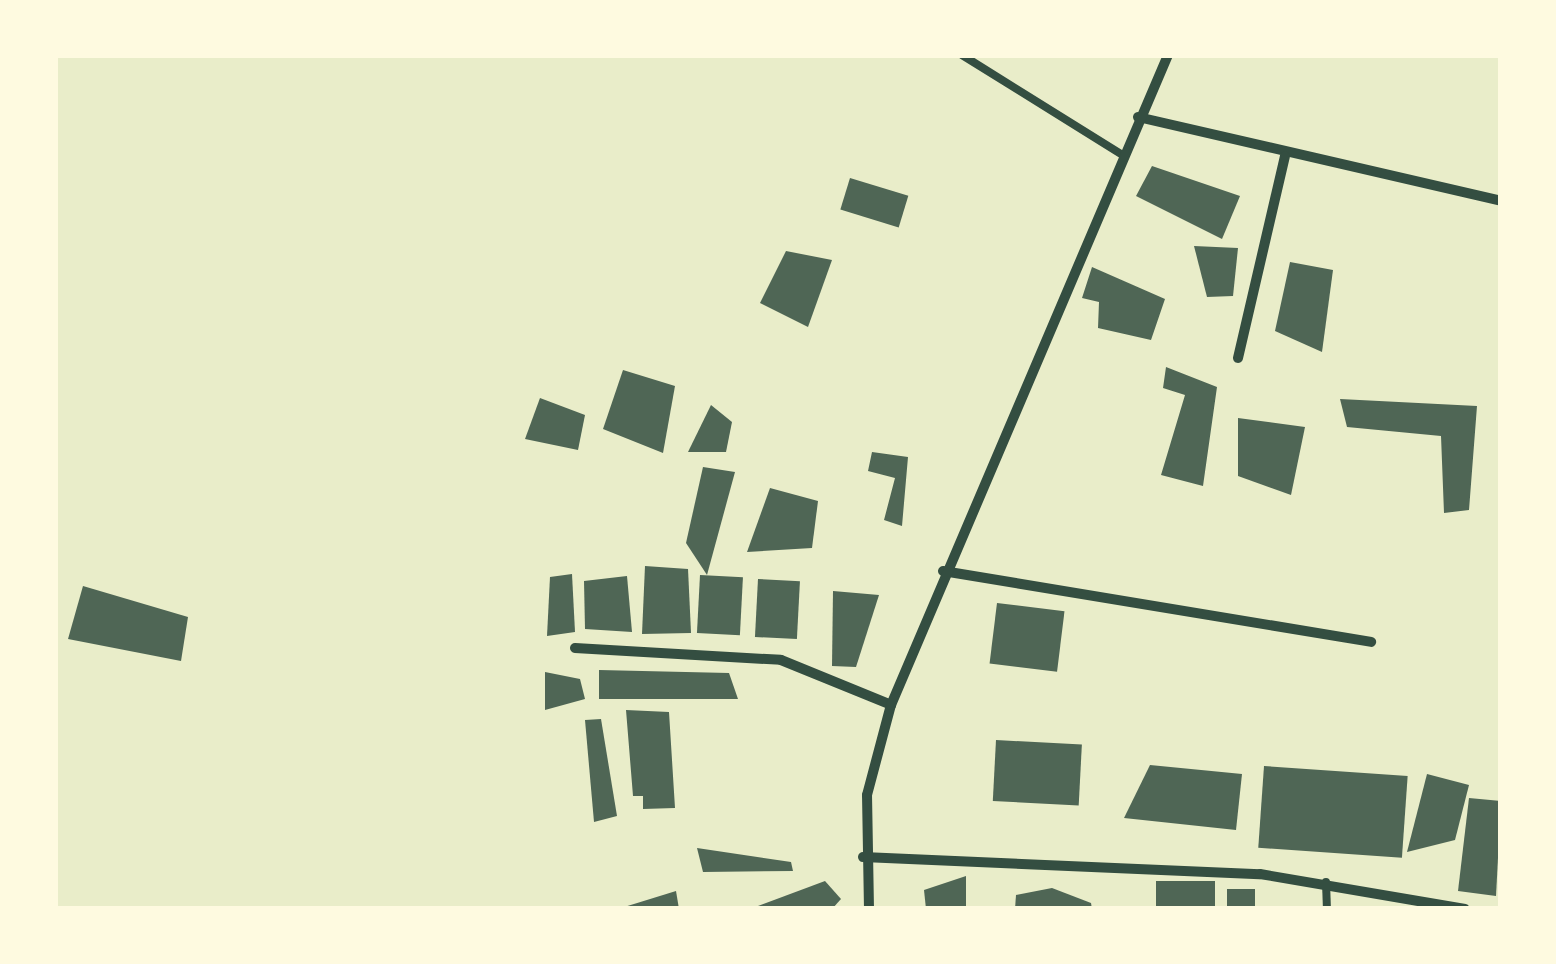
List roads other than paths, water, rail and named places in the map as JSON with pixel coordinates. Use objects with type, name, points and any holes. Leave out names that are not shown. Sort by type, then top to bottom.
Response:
[{"type":"street","points":[[869,909],[863,857],[867,795],[891,705],[943,570],[1121,154],[1168,55]]},
{"type":"street","points":[[1138,117],[1285,156],[1501,201]]},
{"type":"street","points":[[1238,358],[1285,156]]},
{"type":"street","points":[[943,570],[1371,642]]},
{"type":"street","points":[[575,648],[781,660],[891,705]]},
{"type":"street","points":[[863,857],[1326,882],[1465,909]]},
{"type":"lane","points":[[962,55],[1121,154]]},
{"type":"lane","points":[[1326,882],[1327,909]]}]
